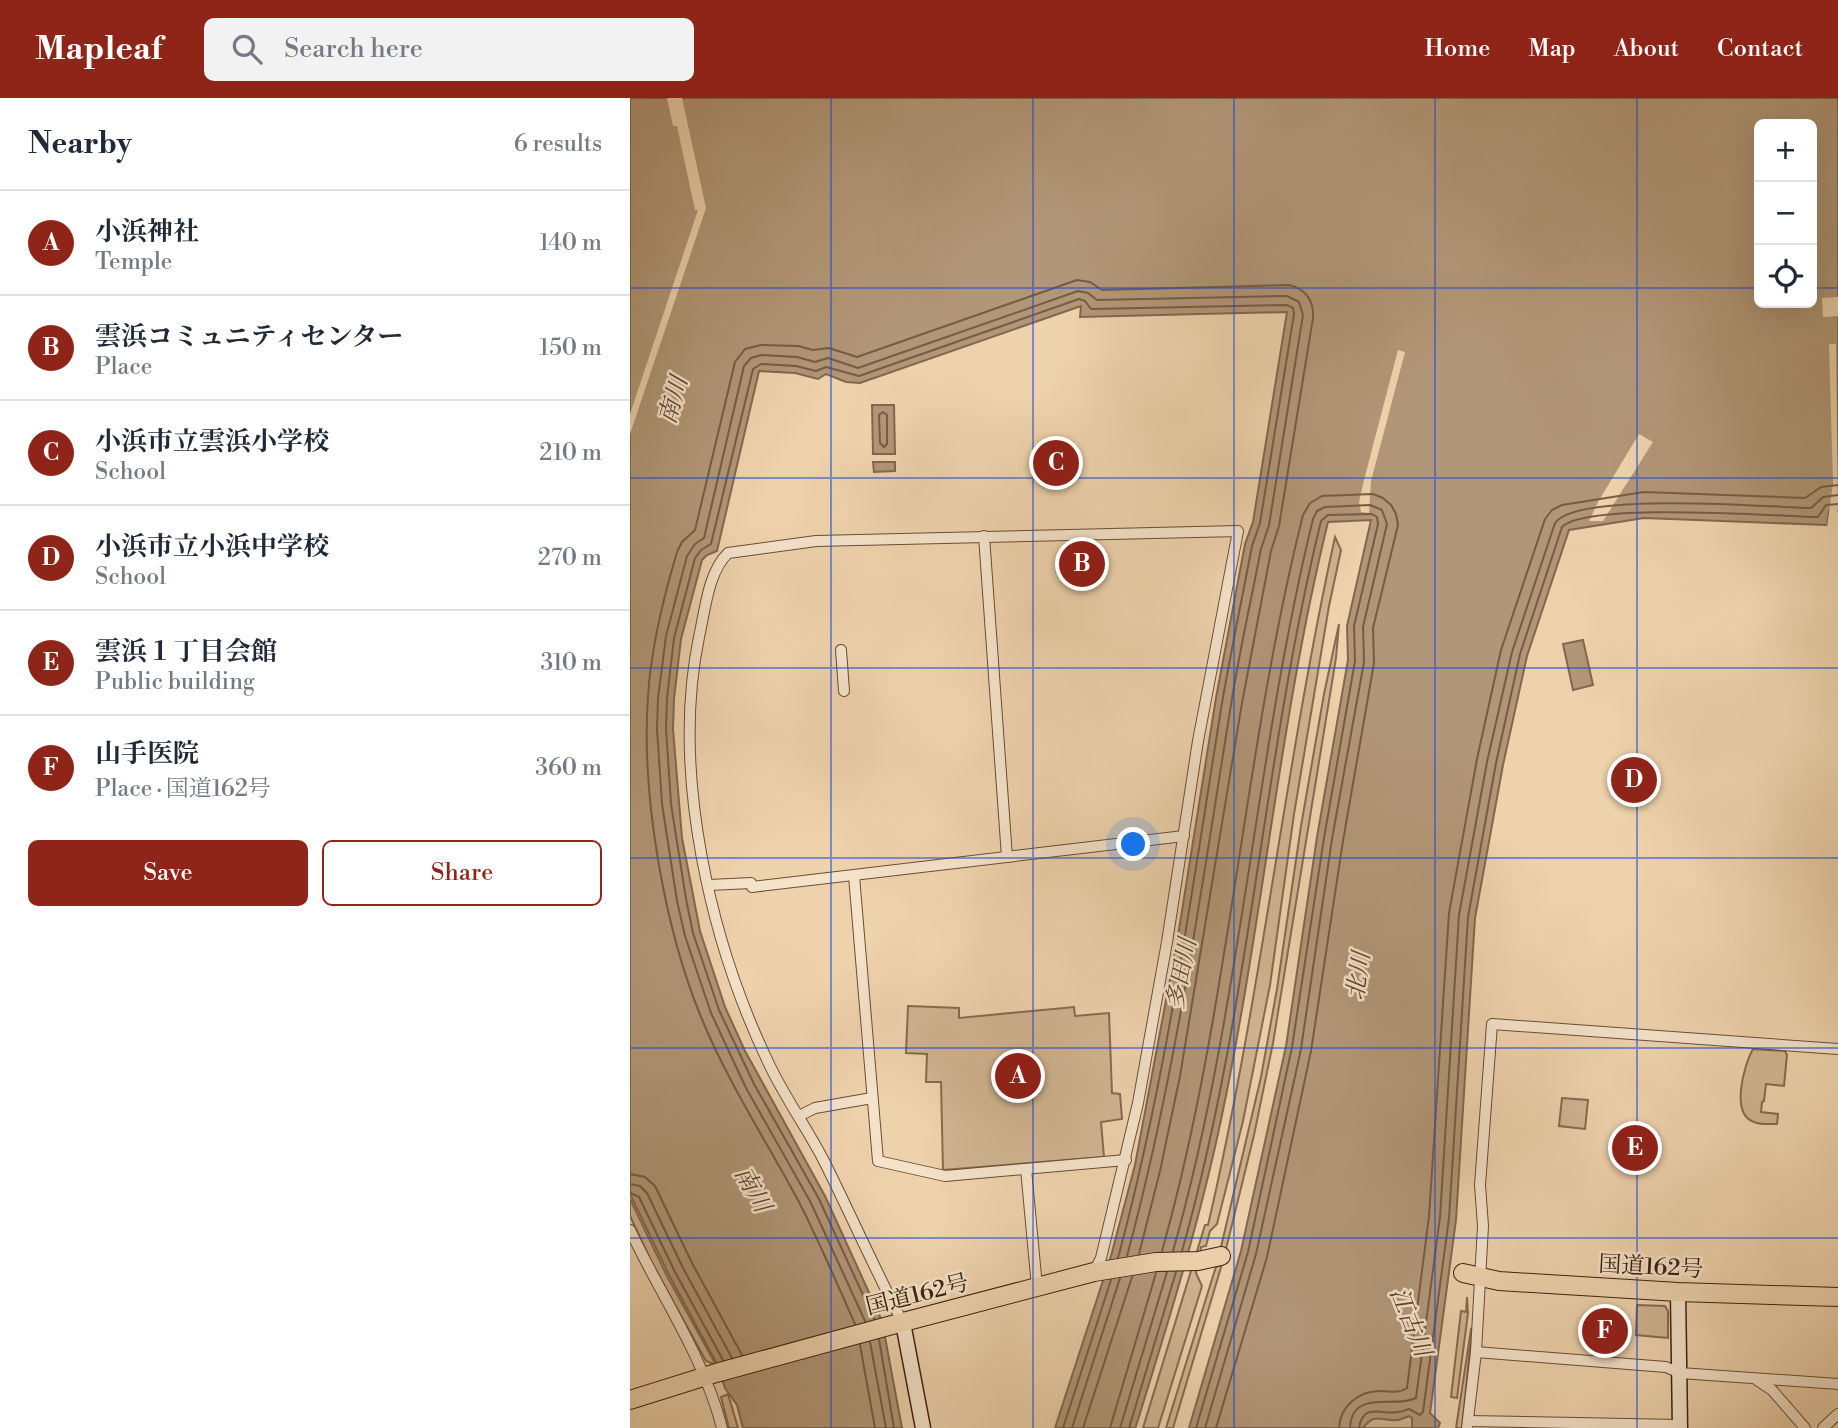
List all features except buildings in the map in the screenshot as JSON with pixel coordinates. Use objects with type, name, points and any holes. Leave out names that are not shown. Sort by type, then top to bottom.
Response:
[{"type":"highway","name":"国道162号","points":[[630,1400],[897,1324],[1098,1272],[1156,1262],[1198,1261],[1221,1256]]},
{"type":"highway","name":"国道162号","points":[[1471,1275],[1499,1281],[1678,1292],[1838,1297]]},
{"type":"street","points":[[923,1428],[897,1324],[880,1278],[864,1241],[770,1066],[744,1006],[720,934],[709,885],[695,811],[690,712],[694,660],[707,598],[720,561],[728,553],[816,541],[1238,531],[1198,741],[1155,1009],[1126,1160],[1098,1272]]},
{"type":"street","points":[[984,536],[1007,857]]},
{"type":"street","points":[[841,650],[844,691]]},
{"type":"street","points":[[709,885],[751,885],[854,876],[1184,836]]},
{"type":"street","points":[[854,876],[878,1161],[945,1176],[1126,1160]]},
{"type":"street","points":[[1678,1292],[1679,1426],[1468,1424],[1476,1352],[1471,1275],[1483,1226],[1480,1185],[1492,1024],[1838,1049]]},
{"type":"street","points":[[799,1116],[815,1108],[872,1098]]},
{"type":"street","points":[[1026,1169],[1037,1287]]},
{"type":"street","points":[[630,1230],[711,1376],[722,1428]]},
{"type":"street","points":[[1476,1352],[1666,1367],[1680,1373],[1838,1384]]},
{"type":"street","points":[[1756,1379],[1772,1391],[1805,1428]]},
{"type":"street","points":[[1793,1414],[1794,1428]]},
{"type":"street","points":[[1824,1428],[1838,1414]]},
{"type":"shaded area","points":[[1335,537],[1341,550],[1294,814],[1270,985],[1243,1121],[1217,1224],[1210,1231],[1206,1246],[1201,1247],[1196,1273],[1202,1286],[1158,1428],[1143,1428],[1205,1225],[1208,1225],[1227,1140],[1317,623]]},
{"type":"shaded area","points":[[1339,624],[1336,658],[1273,1043],[1226,1249],[1221,1247],[1261,1077],[1301,826]]},
{"type":"shaded area","points":[[908,1006],[959,1008],[959,1018],[1074,1007],[1075,1016],[1109,1013],[1112,1093],[1120,1094],[1122,1119],[1101,1122],[1104,1157],[943,1170],[941,1082],[926,1082],[927,1054],[906,1053]]},
{"type":"shaded area","points":[[1753,1049],[1785,1051],[1787,1055],[1784,1086],[1766,1084],[1762,1102],[1761,1112],[1778,1114],[1777,1124],[1754,1122],[1742,1109],[1743,1077]]},
{"type":"shaded area","points":[[1562,1098],[1588,1100],[1585,1129],[1559,1126]]},
{"type":"shaded area","points":[[630,1199],[667,1276],[716,1365],[706,1361],[653,1265],[630,1216]]},
{"type":"shaded area","points":[[1222,1264],[1173,1428],[1166,1428],[1216,1267]]},
{"type":"shaded area","points":[[1467,1297],[1468,1313],[1457,1398],[1451,1397],[1461,1311],[1466,1312]]},
{"type":"shaded area","points":[[1637,1305],[1665,1306],[1668,1311],[1668,1338],[1636,1335]]},
{"type":"shaded area","points":[[1471,1329],[1462,1428],[1456,1428]]},
{"type":"shaded area","points":[[728,1394],[738,1428],[729,1428],[721,1397]]},
{"type":"shaded area","points":[[1409,1416],[1412,1418],[1412,1428],[1363,1428],[1375,1418],[1397,1420]]},
{"type":"water","points":[[630,98],[1838,98],[1838,511],[1829,511],[1827,525],[1644,518],[1569,530],[1527,656],[1503,765],[1475,918],[1456,1220],[1430,1413],[1440,1423],[1438,1428],[1412,1428],[1412,1418],[1409,1416],[1397,1420],[1378,1418],[1371,1420],[1363,1428],[1189,1428],[1241,1251],[1286,1046],[1317,837],[1348,660],[1347,626],[1371,520],[1328,522],[1297,669],[1222,1115],[1194,1233],[1136,1426],[1055,1428],[1111,1256],[1135,1165],[1177,942],[1216,698],[1245,544],[1253,522],[1287,312],[1080,317],[1081,306],[860,383],[846,382],[826,374],[818,379],[795,373],[759,371],[717,551],[702,560],[681,639],[673,729],[682,838],[700,931],[725,1007],[745,1051],[825,1196],[882,1321],[902,1428],[743,1428],[737,1405],[725,1388],[718,1366],[669,1275],[630,1194]]},
{"type":"water","points":[[872,405],[894,405],[895,454],[873,454]]},
{"type":"water","points":[[873,462],[895,462],[895,471],[874,472]]},
{"type":"water","points":[[1583,640],[1593,685],[1573,690],[1563,644]]},
{"type":"pier","points":[[667,98],[682,98],[706,208],[630,434],[630,414],[698,210],[695,210],[677,126],[673,126]]},
{"type":"pier","points":[[1838,297],[1838,316],[1823,317],[1822,298]]},
{"type":"pier","points":[[1829,344],[1836,344],[1838,507],[1837,515],[1832,515],[1827,528],[1833,483]]},
{"type":"pier","points":[[1398,350],[1405,352],[1371,481],[1369,513],[1361,512],[1359,502],[1364,480]]},
{"type":"pier","points":[[1639,434],[1653,442],[1603,521],[1589,521],[1598,502]]},
{"type":"place","name":"小浜市立雲浜小学校","points":[[1056,463]]},
{"type":"place","name":"雲浜コミュニティセンター","points":[[1082,564]]},
{"type":"place","name":"小浜市立小浜中学校","points":[[1634,780]]},
{"type":"place","name":"小浜神社","points":[[1018,1076]]},
{"type":"place","name":"雲浜１丁目会館","points":[[1635,1148]]},
{"type":"place","name":"山手医院","points":[[1605,1331]]},
{"type":"water label","name":"南川","points":[[673,400]]},
{"type":"water label","name":"多田川","points":[[1181,974]]},
{"type":"water label","name":"北川","points":[[1358,976]]},
{"type":"water label","name":"南川","points":[[753,1189]]},
{"type":"water label","name":"江古川","points":[[1411,1322]]}]
